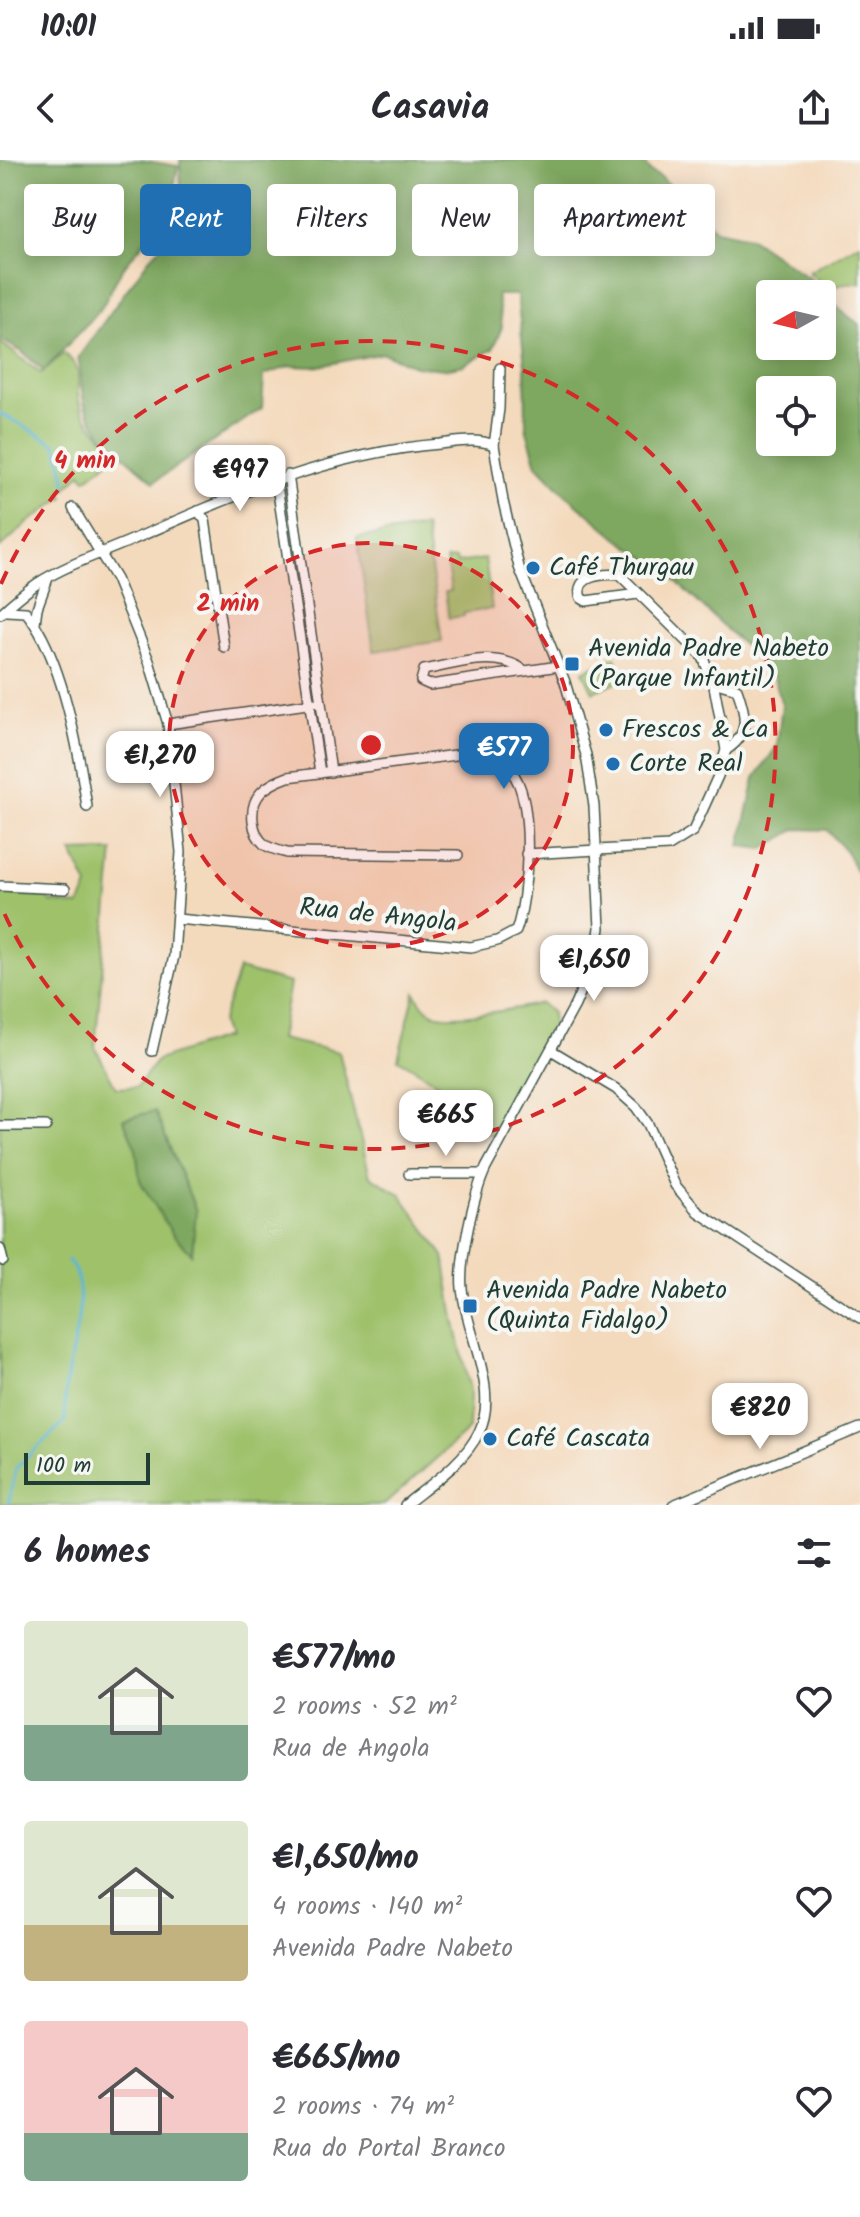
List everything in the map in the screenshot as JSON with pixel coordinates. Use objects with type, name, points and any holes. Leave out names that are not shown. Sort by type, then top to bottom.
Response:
[{"type":"street","points":[[405,1505],[461,1457],[479,1432],[485,1416],[485,1390],[461,1284],[483,1174],[591,971],[599,944],[594,806],[586,755],[574,707],[512,546],[494,445],[500,368]]},
{"type":"street","points":[[1,613],[48,578],[276,479],[335,461],[406,446],[483,441],[494,445]]},
{"type":"street","points":[[288,475],[331,772]]},
{"type":"street","points":[[276,479],[320,773]]},
{"type":"street","points":[[73,508],[116,579],[143,647],[168,724],[181,852],[174,956],[152,1051]]},
{"type":"street","points":[[198,511],[205,520],[224,647]]},
{"type":"street","points":[[526,854],[669,846],[693,831],[718,776],[726,750],[713,682],[703,657],[621,576],[615,573],[585,579],[578,590],[586,601],[638,594]]},
{"type":"street","points":[[35,623],[48,578]]},
{"type":"street","points":[[1,613],[26,612],[35,623],[62,686],[79,754],[87,807]]},
{"type":"street","points":[[525,671],[514,662],[485,659],[424,670],[421,681],[430,685],[559,666]]},
{"type":"street","points":[[713,682],[737,689],[746,715],[742,733],[726,750]]},
{"type":"street","points":[[168,724],[322,702]]},
{"type":"street","name":"Rua de Angola","points":[[177,919],[471,947],[497,941],[516,931],[523,913],[526,821],[522,790],[511,770],[495,758],[471,753],[288,777],[270,783],[256,795],[252,809],[253,824],[257,837],[265,846],[287,853],[458,855]]},
{"type":"street","points":[[0,886],[65,889]]},
{"type":"street","points":[[551,1050],[616,1089],[636,1107],[648,1124],[675,1185],[698,1212],[860,1318]]},
{"type":"street","points":[[0,1126],[46,1126]]},
{"type":"street","points":[[409,1174],[483,1174]]},
{"type":"street","points":[[0,1249],[3,1261]]},
{"type":"street","points":[[673,1505],[860,1428]]},
{"type":"green space","points":[[0,160],[141,160],[178,166],[174,184],[140,184],[140,247],[122,269],[102,307],[44,371],[22,352],[0,339]]},
{"type":"green space","points":[[180,160],[642,160],[650,171],[668,184],[534,184],[534,256],[715,256],[715,229],[749,237],[811,280],[756,280],[756,360],[836,360],[836,305],[860,325],[860,878],[846,851],[827,830],[797,829],[763,849],[740,846],[755,778],[777,746],[782,705],[774,678],[664,570],[618,539],[564,493],[537,465],[526,428],[525,365],[517,295],[497,295],[502,327],[493,349],[464,365],[444,369],[415,366],[383,353],[315,367],[291,366],[264,375],[262,408],[154,482],[116,448],[91,419],[82,395],[78,358],[152,256],[251,256],[251,184],[181,184]]},
{"type":"green space","points":[[860,243],[860,283],[836,286],[836,280],[818,280],[809,272]]},
{"type":"green space","points":[[0,342],[41,373],[64,353],[77,368],[79,400],[85,416],[119,453],[86,479],[81,473],[61,493],[64,497],[26,524],[0,548]]},
{"type":"green space","points":[[425,527],[442,641],[374,651],[357,538]]},
{"type":"green space","points":[[456,559],[457,563],[485,559],[492,609],[449,618],[445,592],[451,591],[446,560]]},
{"type":"green space","points":[[615,657],[624,679],[593,692],[583,671]]},
{"type":"green space","points":[[113,851],[95,1047],[116,1088],[137,1087],[157,1060],[226,1037],[221,1023],[239,969],[290,983],[280,1039],[339,1052],[370,1176],[400,1194],[444,1256],[470,1390],[469,1429],[384,1505],[0,1505],[0,893],[48,897],[51,902],[79,906],[88,886],[72,852]]},
{"type":"green space","points":[[415,992],[428,1010],[444,1016],[487,1013],[541,1003],[552,1013],[553,1026],[493,1136],[476,1124],[443,1089],[398,1059]]},
{"type":"green space","points":[[155,1111],[196,1211],[192,1254],[173,1235],[140,1181],[136,1149],[123,1119]]},
{"type":"waterway","points":[[0,413],[57,445],[66,483]]},
{"type":"waterway","points":[[8,1505],[16,1468],[65,1421],[66,1382],[80,1300],[75,1271],[68,1260]]},
{"type":"place","name":"Café Thurgau","points":[[533,568]]},
{"type":"place","name":"Avenida Padre Nabeto (Parque Infantil)","points":[[572,664]]},
{"type":"place","name":"Frescos & Ca","points":[[606,730]]},
{"type":"place","name":"Corte Real","points":[[613,764]]},
{"type":"place","name":"Avenida Padre Nabeto (Quinta Fidalgo)","points":[[470,1306]]},
{"type":"place","name":"Café Cascata","points":[[490,1439]]}]
